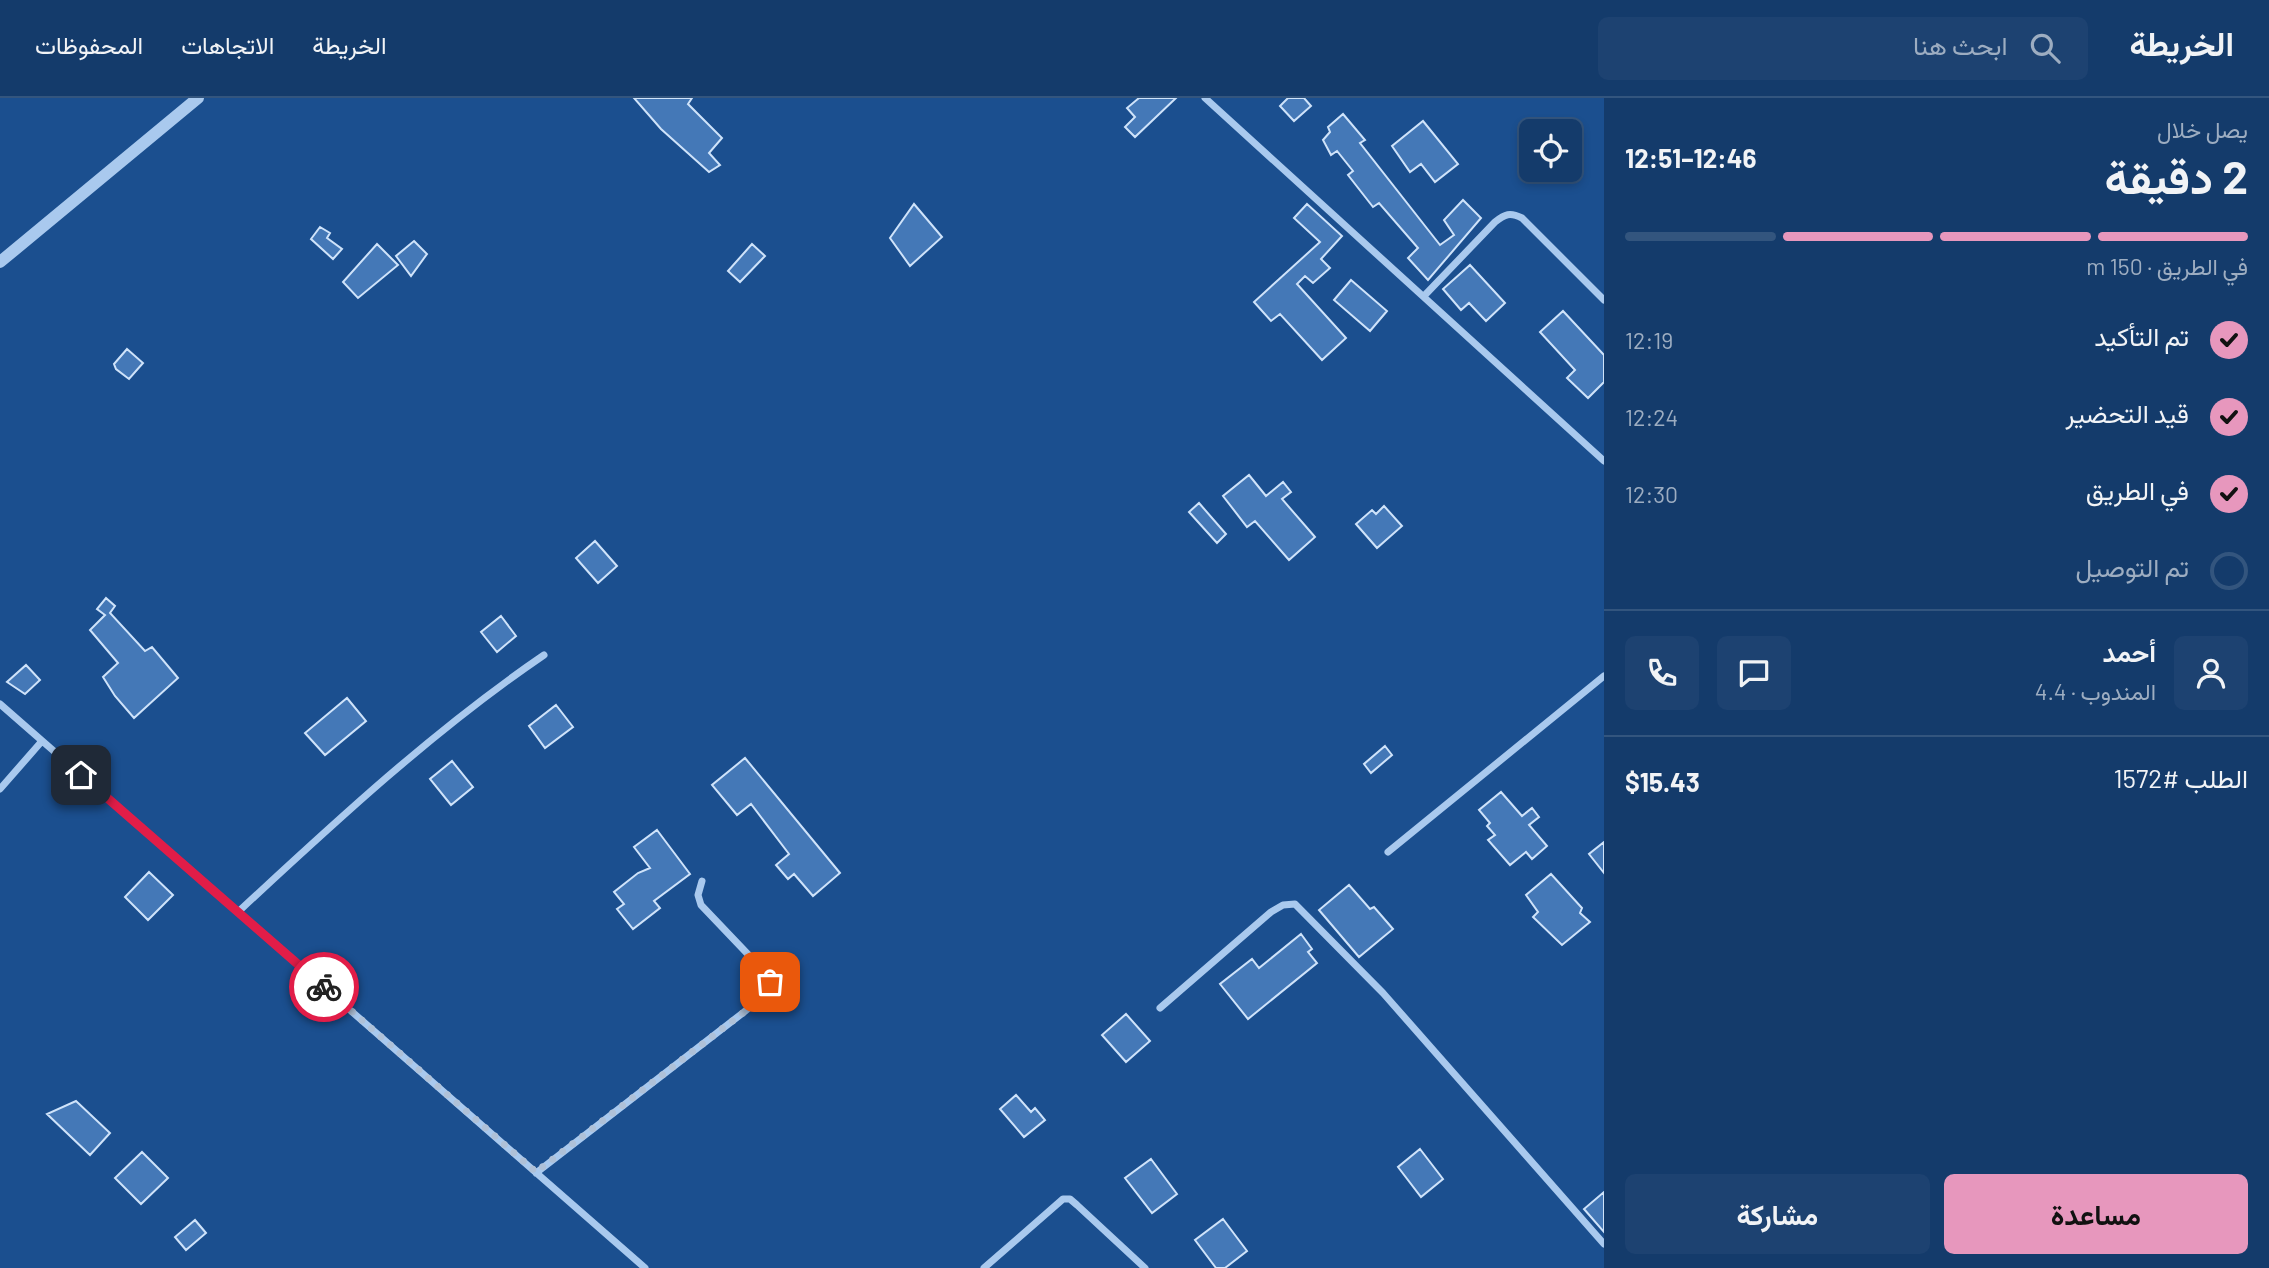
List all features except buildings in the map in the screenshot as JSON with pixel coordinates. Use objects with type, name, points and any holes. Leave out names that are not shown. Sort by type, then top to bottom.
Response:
[{"type":"street","points":[[0,262],[198,98]]},
{"type":"street","points":[[1205,98],[1604,461]]},
{"type":"street","points":[[1424,296],[1495,222],[1504,215],[1513,214],[1522,218],[1604,300]]},
{"type":"street","points":[[237,912],[345,813],[463,715],[544,655]]},
{"type":"street","points":[[1388,852],[1604,676]]},
{"type":"street","points":[[0,704],[645,1268]]},
{"type":"street","points":[[0,789],[42,741]]},
{"type":"street","points":[[536,1172],[744,1012],[768,988],[770,982],[763,970],[701,905],[698,895],[702,881]]},
{"type":"street","points":[[1160,1008],[1271,912],[1283,905],[1295,904],[1383,993],[1604,1244]]},
{"type":"street","points":[[984,1268],[1063,1199],[1070,1199],[1144,1268]]},
{"type":"way so far","points":[[324,987],[536,1172],[744,1012],[762,997],[770,982]]},
{"type":"route","points":[[81,775],[324,987]]}]
